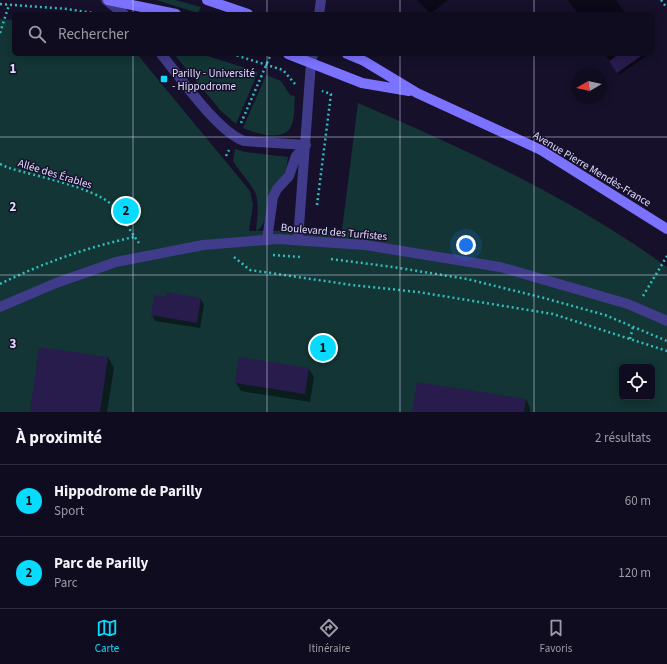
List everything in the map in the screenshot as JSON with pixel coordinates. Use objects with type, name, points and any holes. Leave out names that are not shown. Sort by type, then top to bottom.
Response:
[{"type":"main road","points":[[107,0],[166,12]]},
{"type":"main road","points":[[207,0],[242,12]]},
{"type":"main road","name":"Avenue Pierre Mendès-France","points":[[298,56],[312,59],[362,83],[417,93]]},
{"type":"main road","name":"Avenue Pierre Mendès-France","points":[[352,56],[364,61],[417,93],[541,150],[667,229]]},
{"type":"street","points":[[107,0],[122,12]]},
{"type":"street","points":[[319,12],[321,0]]},
{"type":"street","points":[[163,56],[217,122],[235,138],[244,141],[306,145]]},
{"type":"street","points":[[298,240],[312,59]]},
{"type":"street","points":[[267,240],[273,197],[277,189],[289,176],[296,156],[306,145]]},
{"type":"street","name":"Boulevard des Turfistes","points":[[0,307],[56,283],[116,262],[203,245],[267,240],[298,240],[365,245],[500,267],[543,278],[636,308],[667,321]]},
{"type":"path","points":[[661,0],[667,8]]},
{"type":"path","points":[[0,4],[87,12]]},
{"type":"path","points":[[0,33],[9,5]]},
{"type":"path","points":[[226,156],[270,56]]},
{"type":"path","name":"Allée des Érables","points":[[0,164],[90,192],[111,204],[126,221],[134,237],[148,255]]},
{"type":"path","points":[[0,284],[35,267],[134,237]]},
{"type":"path","points":[[241,255],[232,255],[250,270],[498,304],[553,314],[667,352]]},
{"type":"path","points":[[270,255],[308,257]]},
{"type":"path","points":[[630,339],[636,308],[667,256]]},
{"type":"path","points":[[330,259],[467,279],[605,315],[667,341]]},
{"type":"green space","points":[[156,0],[175,0],[201,7],[198,12]]},
{"type":"green space","points":[[0,19],[12,20],[12,56],[139,56],[250,191],[253,205],[249,231],[256,231],[258,206],[257,198],[252,186],[233,161],[235,149],[245,152],[288,157],[283,176],[269,196],[265,220],[261,228],[257,231],[342,230],[358,103],[438,138],[517,176],[594,219],[667,267],[667,412],[0,412]]},
{"type":"green space","points":[[176,56],[207,56],[258,72],[236,124],[220,110]]},
{"type":"green space","points":[[266,75],[281,81],[290,95],[295,96],[292,124],[289,130],[278,135],[256,133],[243,128]]},
{"type":"building","points":[[616,56],[641,56],[617,73],[609,61]]},
{"type":"building","points":[[167,292],[201,298],[197,323],[151,315],[154,295],[166,297]]},
{"type":"building","points":[[39,347],[108,357],[100,412],[30,412]]},
{"type":"building","points":[[239,357],[309,368],[305,394],[235,383]]},
{"type":"building","points":[[417,382],[526,399],[524,412],[412,412]]},
{"type":"place","name":"Parilly - Université - Hippodrome","points":[[164,79]]},
{"type":"place","name":"Parc de Parilly","points":[[126,211]]},
{"type":"place","name":"Hippodrome de Parilly","points":[[323,348]]}]
